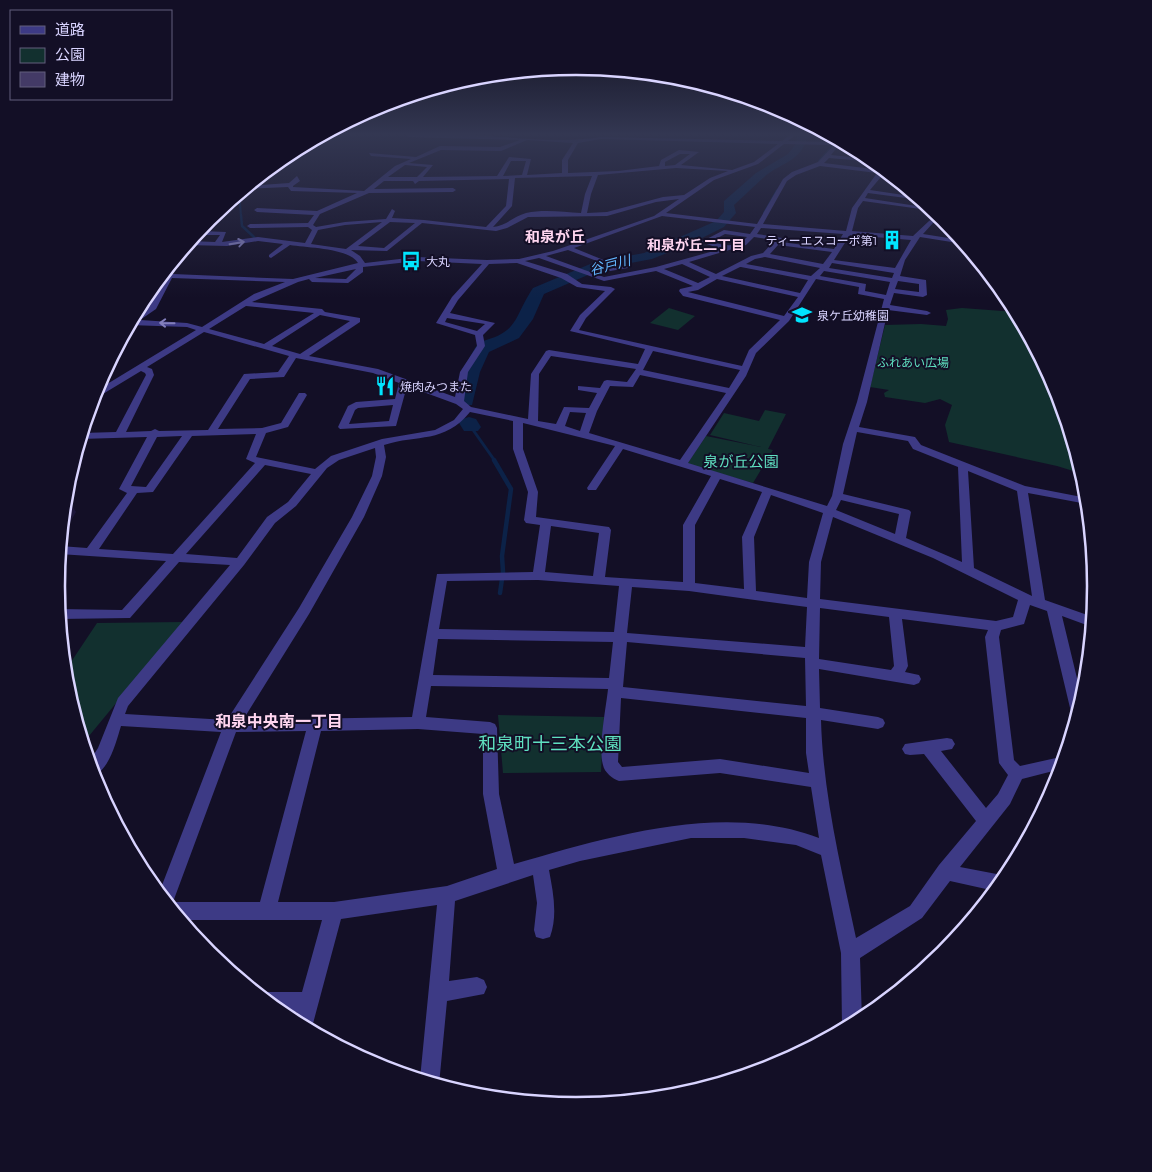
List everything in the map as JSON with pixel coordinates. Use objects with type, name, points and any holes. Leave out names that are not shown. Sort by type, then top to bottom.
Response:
[{"type":"street","points":[[291,189],[365,192],[453,190]]},
{"type":"street","points":[[257,210],[318,213],[369,189]]},
{"type":"street","points":[[488,229],[510,206],[511,189]]},
{"type":"street","points":[[584,215],[590,189]]},
{"type":"street","points":[[104,390],[267,291],[296,280],[361,265],[417,259],[486,262],[519,261],[541,257],[646,221],[661,214],[697,189]]},
{"type":"street","points":[[541,257],[604,278],[653,270],[683,262],[744,244],[752,235],[780,189]]},
{"type":"street","points":[[682,464],[746,369],[752,352],[786,319],[814,278],[827,266],[848,232],[855,208],[860,199],[867,191],[907,197]]},
{"type":"street","points":[[250,226],[313,227],[348,224],[355,221],[420,222],[488,229],[505,228],[528,215],[612,213],[663,197],[685,197]]},
{"type":"street","points":[[860,199],[919,208]]},
{"type":"street","points":[[260,226],[277,210]]},
{"type":"street","points":[[349,249],[386,222],[392,211]]},
{"type":"street","points":[[307,245],[314,234],[313,227],[318,213]]},
{"type":"street","points":[[355,221],[357,213]]},
{"type":"street","points":[[612,213],[617,217],[646,221]]},
{"type":"street","points":[[661,214],[724,223],[917,236],[952,241]]},
{"type":"street","points":[[852,1016],[850,953],[829,850],[814,753],[812,604],[815,562],[826,519],[832,512],[837,496],[848,444],[855,429],[896,276],[917,236],[933,221]]},
{"type":"street","points":[[197,243],[217,244],[258,239],[349,249],[385,250],[420,222]]},
{"type":"street","points":[[753,257],[729,248],[704,242],[724,232],[780,239],[765,255]]},
{"type":"street","points":[[207,233],[224,233],[217,244]]},
{"type":"street","points":[[715,237],[744,244]]},
{"type":"street","points":[[270,256],[289,243]]},
{"type":"street","points":[[776,243],[836,251]]},
{"type":"street","points":[[569,248],[605,263],[613,269],[640,265],[698,286]]},
{"type":"street","points":[[173,272],[296,280],[348,281],[360,270],[361,265],[358,257],[349,249]]},
{"type":"street","points":[[786,319],[686,294],[683,291],[698,286],[753,257],[765,255],[923,282],[922,296],[889,299]]},
{"type":"street","points":[[519,261],[590,289],[611,289],[583,317],[574,331],[746,369]]},
{"type":"street","points":[[479,334],[440,323],[455,298],[486,262]]},
{"type":"street","points":[[683,262],[716,277],[803,296]]},
{"type":"street","points":[[741,265],[864,286],[860,292],[889,299],[926,313]]},
{"type":"street","points":[[143,315],[154,307],[163,286]]},
{"type":"street","points":[[245,304],[322,311],[320,313]]},
{"type":"street","points":[[211,432],[247,376],[280,375],[297,356],[357,320],[320,313],[267,346]]},
{"type":"street","points":[[445,315],[491,323],[479,334]]},
{"type":"street","points":[[137,323],[181,324],[267,346],[297,356],[375,371],[459,402],[468,410],[559,428],[768,490],[832,512],[968,570],[1025,598],[1086,620]]},
{"type":"street","points":[[459,402],[464,372],[481,346],[479,334]]},
{"type":"street","points":[[583,435],[592,412],[608,383],[630,385],[650,348]]},
{"type":"street","points":[[533,422],[535,374],[549,353],[640,369],[732,391]]},
{"type":"street","points":[[120,434],[150,375],[149,371],[140,368]]},
{"type":"street","points":[[397,402],[356,405],[351,408],[343,427],[393,424],[397,402],[404,382]]},
{"type":"street","points":[[581,388],[603,391]]},
{"type":"street","points":[[88,436],[155,432],[262,431],[285,425],[302,395]]},
{"type":"street","points":[[559,428],[568,409],[592,412]]},
{"type":"street","points":[[97,763],[101,758],[123,702],[240,562],[271,520],[292,504],[316,472],[331,460],[378,444],[438,432],[457,422],[468,410]]},
{"type":"street","points":[[518,419],[518,449],[534,492],[530,520],[605,530],[599,579]]},
{"type":"street","points":[[855,429],[911,439],[917,447],[1022,488],[1079,499]]},
{"type":"street","points":[[262,431],[250,457],[262,462],[316,472]]},
{"type":"street","points":[[155,432],[124,489],[149,490],[190,432]]},
{"type":"street","points":[[168,893],[231,726],[304,611],[358,517],[377,476],[380,457],[378,444]]},
{"type":"street","points":[[592,488],[620,445]]},
{"type":"street","points":[[66,614],[124,615],[175,556],[262,462]]},
{"type":"street","points":[[963,466],[968,570]]},
{"type":"street","points":[[689,587],[689,526],[717,475]]},
{"type":"street","points":[[1022,488],[1039,603]]},
{"type":"street","points":[[91,552],[134,490]]},
{"type":"street","points":[[750,594],[748,537],[768,490]]},
{"type":"street","points":[[837,496],[905,512],[900,541]]},
{"type":"street","points":[[538,576],[546,523]]},
{"type":"street","points":[[66,550],[175,556],[240,562]]},
{"type":"street","points":[[418,723],[441,577],[538,576],[626,581],[750,594],[812,604],[996,626],[1019,621],[1025,598]]},
{"type":"street","points":[[626,581],[610,741],[610,764],[619,774],[720,766],[818,781]]},
{"type":"street","points":[[1053,607],[1075,697]]},
{"type":"street","points":[[894,613],[901,666],[895,676]]},
{"type":"street","points":[[996,626],[992,637],[1007,763],[1017,774]]},
{"type":"street","points":[[432,634],[621,638],[812,658],[914,679]]},
{"type":"street","points":[[425,680],[616,688],[878,723]]},
{"type":"street","points":[[115,720],[231,726],[418,723],[490,728],[491,794],[508,874]]},
{"type":"street","points":[[268,911],[315,726]]},
{"type":"street","points":[[910,749],[947,744]]},
{"type":"street","points":[[928,747],[987,822]]},
{"type":"street","points":[[850,953],[916,912],[945,872],[1004,799],[1017,774],[1055,764]]},
{"type":"street","points":[[182,911],[334,911],[447,895],[508,874],[580,853],[691,830],[744,830],[787,836],[829,850]]},
{"type":"street","points":[[540,866],[546,903],[543,930]]},
{"type":"street","points":[[945,872],[992,882]]},
{"type":"street","points":[[431,1076],[447,895]]},
{"type":"street","points":[[305,1019],[334,911]]},
{"type":"street","points":[[438,992],[477,987]]},
{"type":"street","points":[[280,1002],[309,1002]]},
{"type":"green space","points":[[669,308],[695,316],[678,330],[650,323]]},
{"type":"green space","name":"ふれあい広場","points":[[962,308],[1007,311],[1019,331],[1048,390],[1060,422],[1074,471],[949,442],[945,425],[952,405],[940,399],[925,403],[885,397],[884,393],[889,390],[870,387],[885,325],[921,324],[946,326],[948,319],[946,310]]},
{"type":"green space","name":"泉が丘公園","points":[[765,410],[786,414],[768,449],[773,450],[753,483],[687,464],[706,436],[761,447],[710,435],[724,413],[759,421]]},
{"type":"green space","points":[[183,622],[88,737],[82,718],[71,662],[97,623]]},
{"type":"green space","name":"和泉町十三本公園","points":[[498,715],[604,717],[601,772],[503,773]]},
{"type":"waterway","name":"谷戸川","points":[[465,401],[471,372],[480,352],[485,346],[506,340],[520,327],[538,291],[600,265],[647,256],[720,224],[730,213],[728,204],[746,189]]},
{"type":"waterway","points":[[764,213],[777,190]]},
{"type":"waterway","points":[[239,202],[241,216]]},
{"type":"waterway","points":[[241,215],[242,226],[254,237]]},
{"type":"waterway","name":"谷戸川","points":[[469,423],[471,427]]},
{"type":"waterway","points":[[471,427],[495,461]]},
{"type":"waterway","points":[[494,460],[511,489],[502,556],[503,572],[500,593]]},
{"type":"place","name":"ティーエスコーポ第1","points":[[892,240]]},
{"type":"place","name":"大丸","points":[[411,261]]},
{"type":"place","name":"泉ケ丘幼稚園","points":[[802,315]]},
{"type":"place","name":"焼肉みつまた","points":[[385,386]]},
{"type":"district","name":"和泉が丘","points":[[555,236]]},
{"type":"district","name":"和泉が丘二丁目","points":[[696,245]]},
{"type":"district","name":"和泉中央南一丁目","points":[[279,721]]}]
